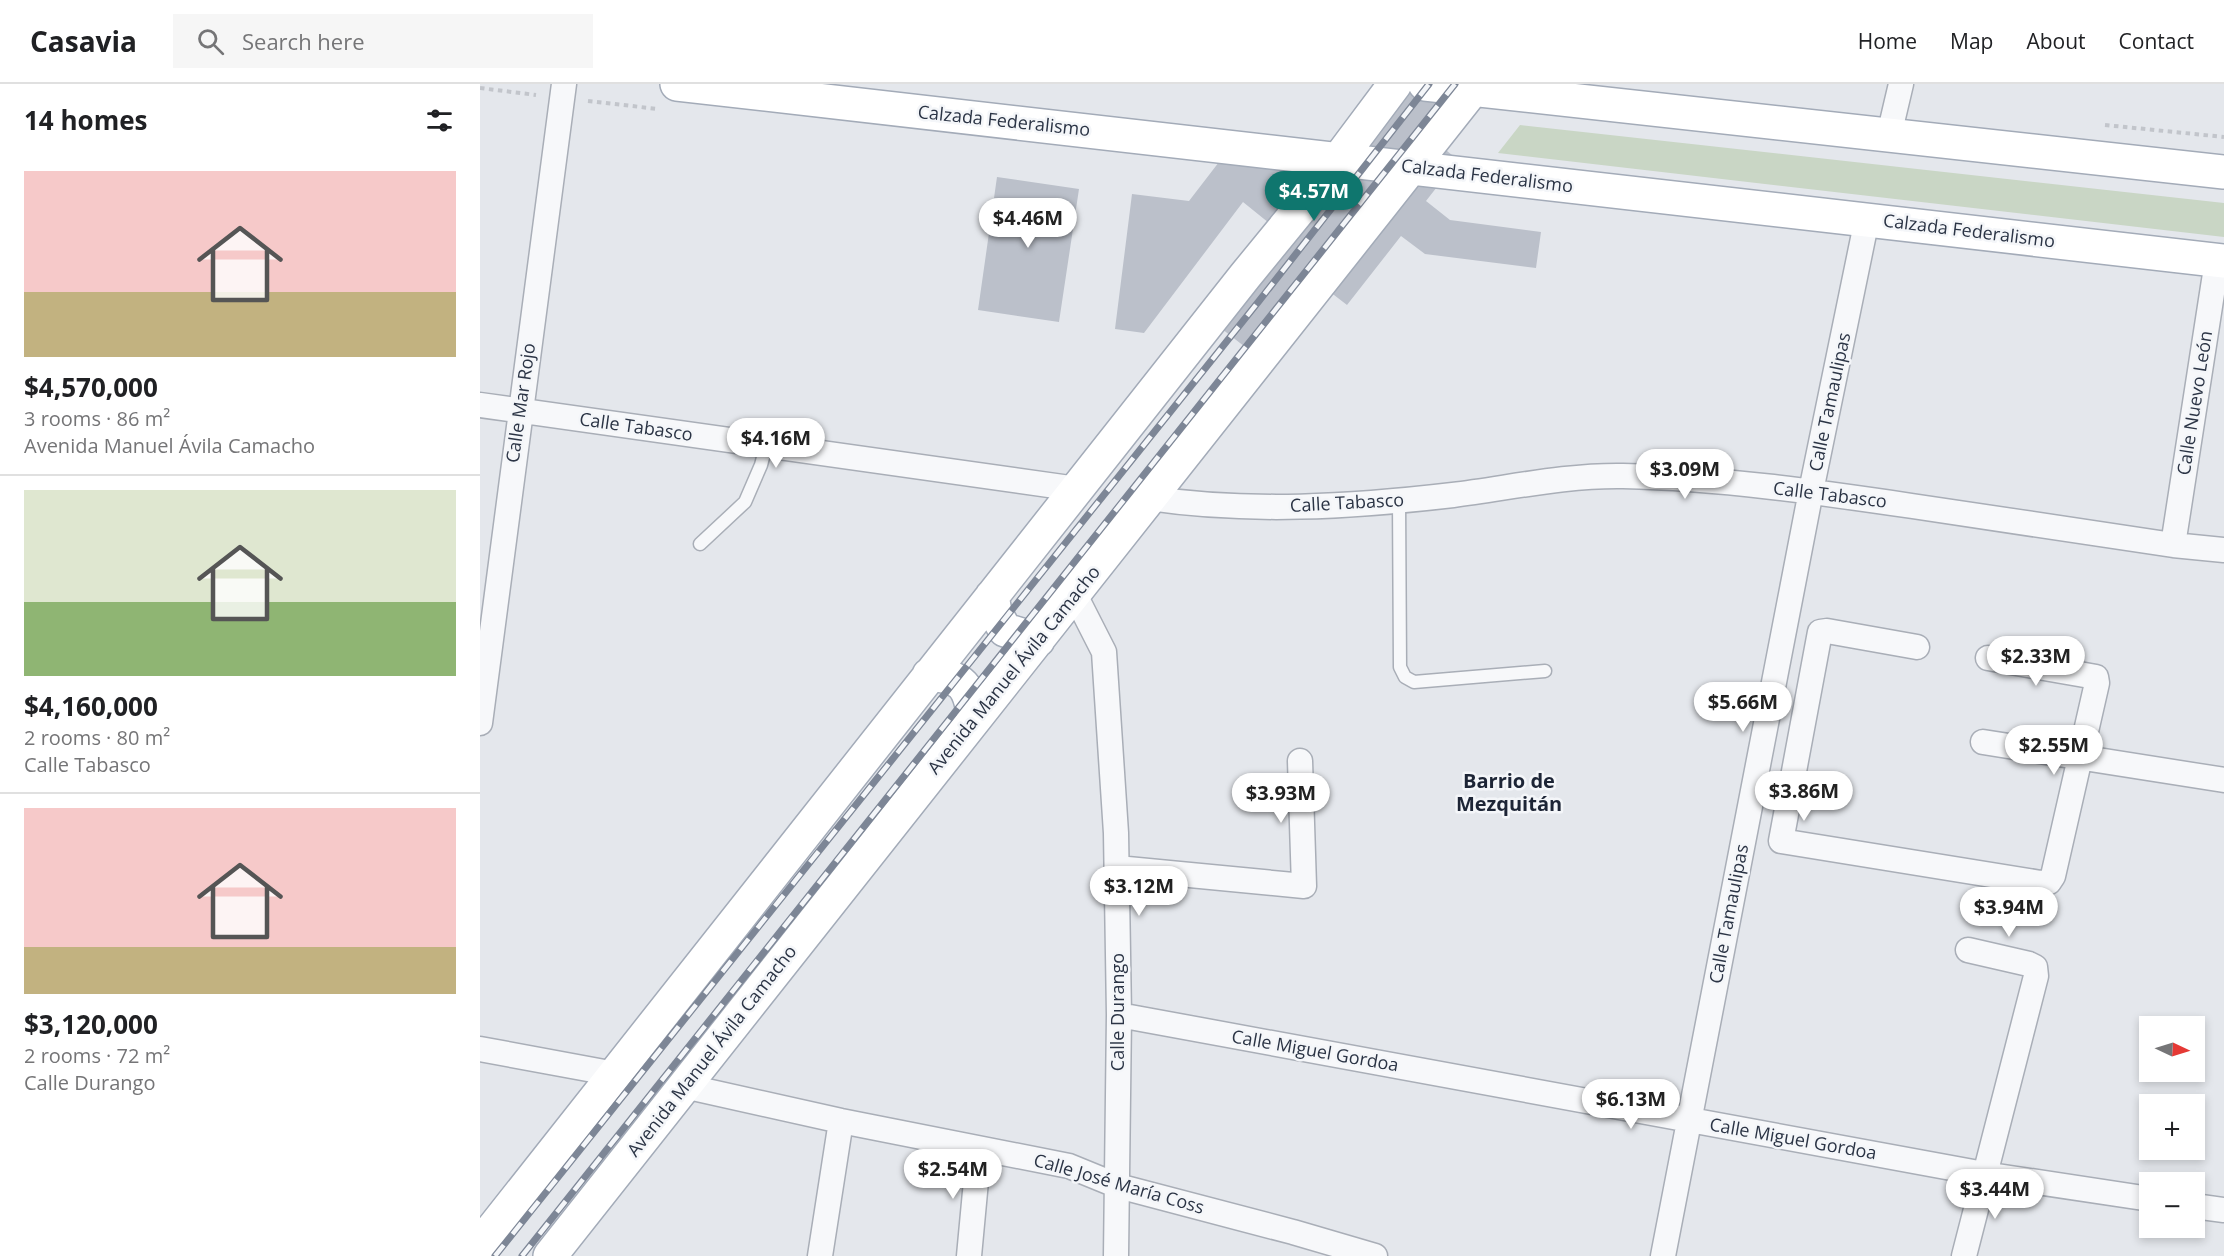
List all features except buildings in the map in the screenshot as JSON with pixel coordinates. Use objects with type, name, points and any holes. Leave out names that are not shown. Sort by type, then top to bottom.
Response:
[{"type":"main road","name":"Calzada Federalismo","points":[[678,84],[2221,261]]},
{"type":"main road","points":[[480,1245],[1252,267],[1321,183],[1395,84]]},
{"type":"main road","points":[[1425,84],[1475,87],[2224,172]]},
{"type":"main road","name":"Avenida Manuel Ávila Camacho","points":[[550,1256],[1475,87]]},
{"type":"main road","points":[[992,596],[995,612],[1005,630],[1038,640]]},
{"type":"main road","points":[[929,675],[947,675],[963,683],[972,698],[974,719]]},
{"type":"street","name":"Calle Mar Rojo","points":[[480,723],[564,84]]},
{"type":"street","points":[[1889,135],[1901,84]]},
{"type":"street","name":"Calle Tamaulipas","points":[[1663,1256],[1811,491],[1867,219]]},
{"type":"street","name":"Calle Nuevo León","points":[[2174,545],[2221,261]]},
{"type":"street","name":"Calle Tabasco","points":[[480,405],[1077,489]]},
{"type":"street","name":"Calle Tabasco","points":[[1148,498],[1212,507],[1334,507],[1572,478],[1621,476],[1685,479],[1811,491],[2174,545],[2224,550]]},
{"type":"street","name":"Calle Durango","points":[[1075,595],[1104,652],[1117,868],[1119,1016],[1116,1256]]},
{"type":"street","points":[[1917,647],[1827,631],[1820,632],[1781,841],[1995,876],[2049,882],[2053,876],[2097,684],[2096,677],[1988,658]]},
{"type":"street","points":[[1983,742],[2224,780]]},
{"type":"street","points":[[1117,868],[1304,886],[1300,761]]},
{"type":"street","points":[[1964,1256],[2036,976],[2035,967],[2029,964],[1968,950]]},
{"type":"street","name":"Calle Miguel Gordoa","points":[[1119,1016],[1984,1174],[2139,1197]]},
{"type":"street","points":[[480,1049],[615,1074]]},
{"type":"street","name":"Calle José María Coss","points":[[684,1086],[841,1121],[1069,1166],[1118,1186],[1375,1256]]},
{"type":"street","points":[[820,1256],[841,1121]]},
{"type":"street","points":[[969,1256],[979,1149]]},
{"type":"street","points":[[2205,1207],[2224,1210]]},
{"type":"lane","points":[[700,544],[745,502],[761,465],[766,446]]},
{"type":"lane","points":[[1399,500],[1400,667],[1405,677],[1414,682],[1545,671]]},
{"type":"green space","points":[[1520,125],[2224,203],[2224,237],[1498,153]]},
{"type":"railway","points":[[495,1256],[1259,301],[1429,84]]},
{"type":"railway","points":[[522,1256],[1455,84]]},
{"type":"district","name":"Barrio de Mezquitán","points":[[1509,792]]}]
